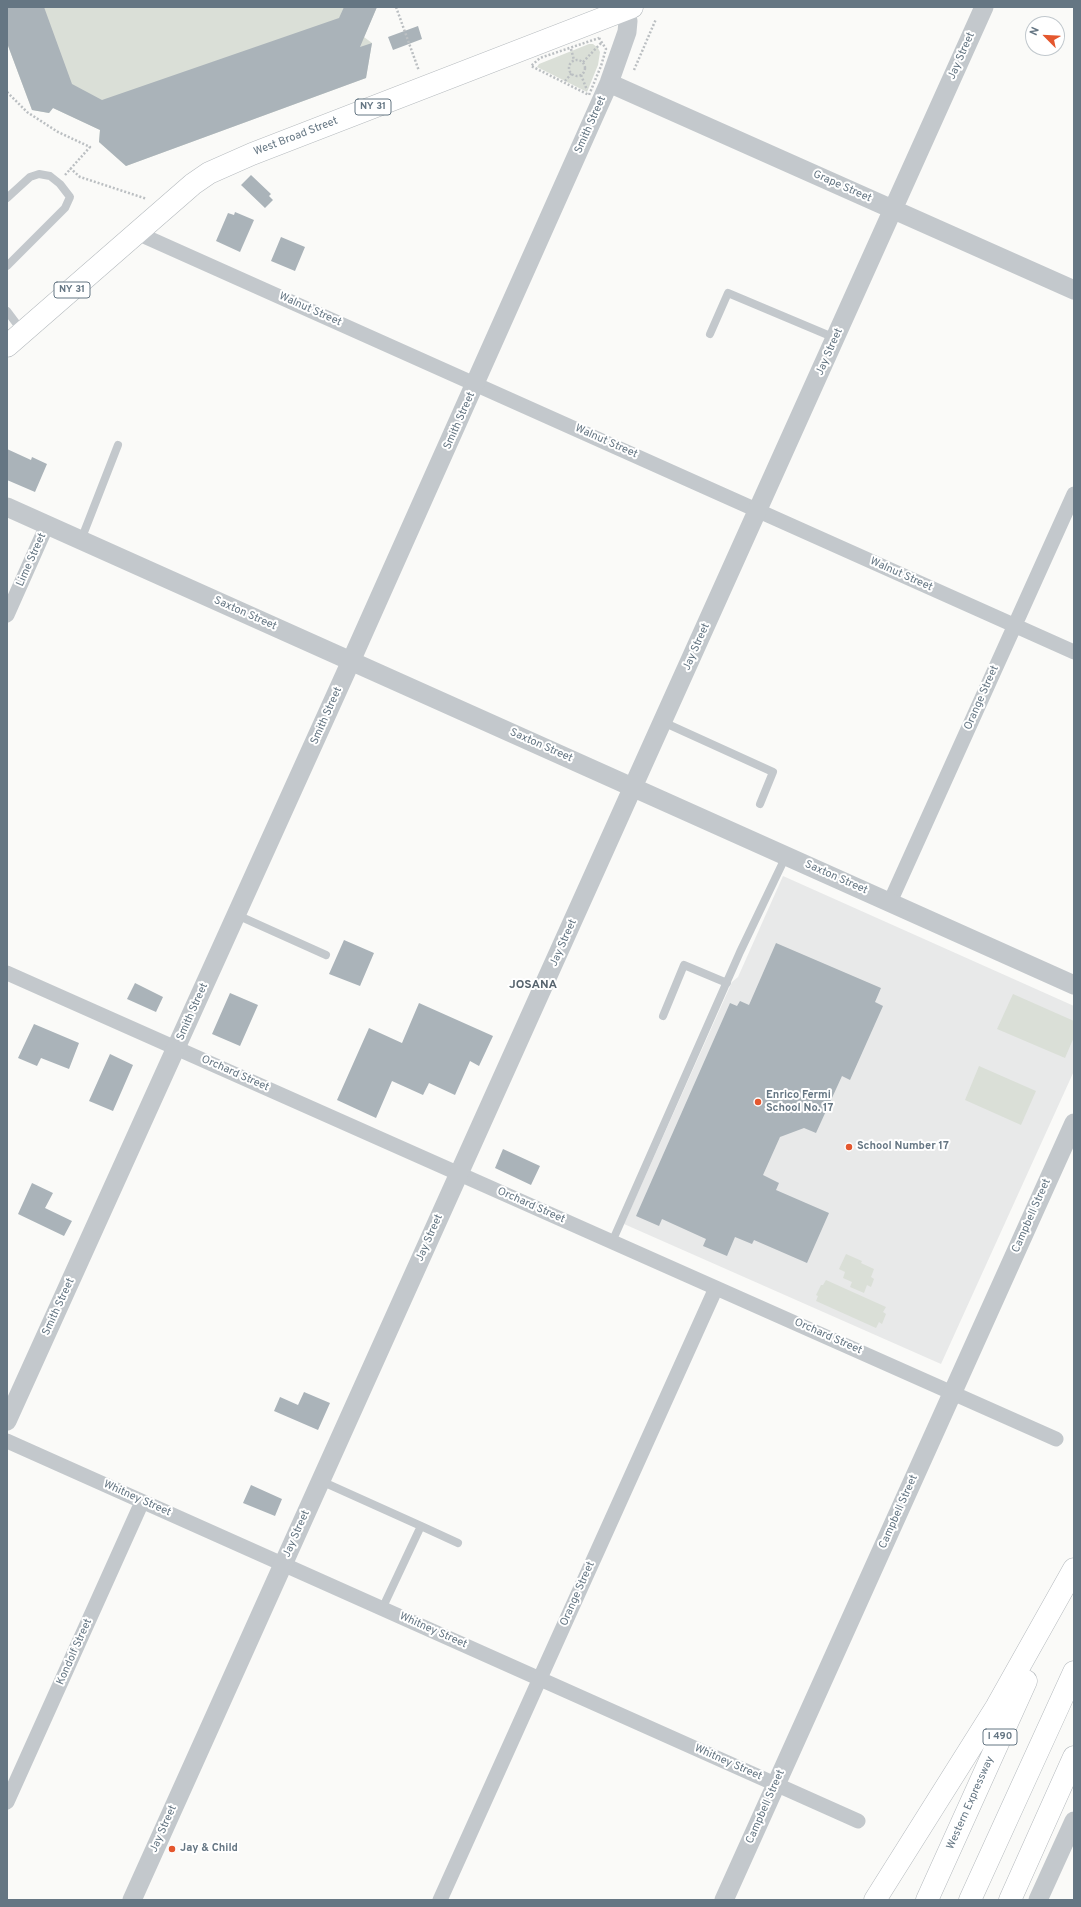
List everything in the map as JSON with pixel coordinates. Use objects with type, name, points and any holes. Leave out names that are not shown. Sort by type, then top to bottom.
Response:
[{"type":"main road","name":"West Broad Street","points":[[15,339],[167,206],[193,184],[209,173],[229,163],[627,8]]},
{"type":"main road","points":[[875,1900],[997,1706],[1074,1568]]},
{"type":"main road","name":"Western Expressway","points":[[927,1900],[1074,1574]]},
{"type":"main road","points":[[970,1900],[1074,1672]]},
{"type":"main road","points":[[1010,1900],[1074,1757]]},
{"type":"street","name":"Jay Street","points":[[132,1900],[634,788],[984,7]]},
{"type":"street","name":"Smith Street","points":[[7,1421],[352,662],[609,83],[627,32],[627,8]]},
{"type":"street","name":"Grape Street","points":[[609,83],[1074,290]]},
{"type":"street","name":"Walnut Street","points":[[137,233],[1074,652]]},
{"type":"street","name":"Orange Street","points":[[890,902],[1074,494]]},
{"type":"street","name":"Saxton Street","points":[[7,507],[1074,985]]},
{"type":"street","name":"Lime Street","points":[[7,616],[48,526]]},
{"type":"street","name":"Orchard Street","points":[[7,973],[1056,1439]]},
{"type":"street","name":"Campbell Street","points":[[724,1900],[1074,1124]]},
{"type":"street","name":"Orange Street","points":[[440,1900],[716,1288]]},
{"type":"street","name":"Whitney Street","points":[[7,1441],[858,1821]]},
{"type":"street","name":"Kondolf Street","points":[[7,1802],[142,1502]]},
{"type":"street","points":[[1038,1900],[1074,1821]]},
{"type":"lane","points":[[7,198],[30,177],[39,174],[50,176],[60,184],[70,197],[65,208],[7,266]]},
{"type":"lane","points":[[710,334],[728,293],[836,338]]},
{"type":"lane","points":[[7,311],[15,339]]},
{"type":"lane","points":[[81,540],[118,445]]},
{"type":"lane","points":[[663,722],[773,772],[760,804]]},
{"type":"lane","points":[[612,1242],[727,983],[786,856]]},
{"type":"lane","points":[[237,914],[326,955]]},
{"type":"lane","points":[[662,1016],[684,965],[727,983]]},
{"type":"lane","points":[[321,1481],[458,1543]]},
{"type":"lane","points":[[382,1609],[421,1526]]},
{"type":"path","points":[[396,7],[425,87]]},
{"type":"path","points":[[599,38],[606,49],[601,66],[589,95],[531,66],[540,58],[599,38]]},
{"type":"path","points":[[583,62],[602,42]]},
{"type":"path","points":[[570,48],[574,60],[570,67],[572,73]]},
{"type":"path","points":[[574,60],[583,62]]},
{"type":"path","points":[[580,75],[585,70],[583,62]]},
{"type":"path","points":[[572,73],[580,75]]},
{"type":"path","points":[[565,81],[572,73]]},
{"type":"path","points":[[580,75],[589,95]]},
{"type":"path","points":[[7,92],[27,112],[58,132],[90,147],[63,177]]},
{"type":"path","points":[[70,168],[80,176],[167,206]]},
{"type":"shaded area","points":[[7,7],[377,7],[364,37],[372,43],[366,78],[126,166],[99,142],[100,130],[53,108],[49,113],[32,110],[7,43]]},
{"type":"shaded area","points":[[589,44],[593,44],[600,52],[598,65],[587,92],[537,67],[539,64]]},
{"type":"shaded area","name":"School Number 17","points":[[783,876],[1074,1006],[1074,1071],[941,1364],[624,1224],[732,982],[738,977]]},
{"type":"shaded area","points":[[1013,994],[1074,1021],[1074,1037],[1065,1058],[997,1029]]},
{"type":"shaded area","points":[[979,1066],[1036,1091],[1021,1125],[965,1100]]},
{"type":"shaded area","points":[[846,1254],[862,1261],[861,1263],[874,1269],[871,1277],[874,1279],[871,1287],[867,1285],[864,1293],[850,1287],[852,1282],[843,1278],[845,1272],[839,1269]]},
{"type":"shaded area","points":[[826,1280],[886,1307],[883,1312],[886,1314],[882,1324],[879,1322],[876,1328],[816,1301],[818,1296],[816,1295],[821,1285],[823,1285]]},
{"type":"building","points":[[7,7],[44,7],[72,84],[102,100],[339,18],[344,7],[377,7],[360,47],[372,43],[366,78],[126,166],[99,142],[100,130],[53,108],[49,113],[32,110],[7,43]]},
{"type":"building","points":[[418,26],[422,39],[393,50],[388,37]]},
{"type":"building","points":[[251,175],[271,194],[269,196],[273,200],[265,208],[241,185]]},
{"type":"building","points":[[235,212],[254,220],[240,252],[216,241],[228,213],[234,215]]},
{"type":"building","points":[[281,237],[305,247],[295,271],[271,261]]},
{"type":"building","points":[[7,449],[31,460],[32,457],[47,464],[35,492],[7,480]]},
{"type":"building","points":[[344,940],[374,953],[360,986],[329,974]]},
{"type":"building","name":"Enrico Fermi School No. 17","points":[[776,943],[881,988],[875,1002],[883,1006],[850,1080],[842,1076],[816,1133],[804,1128],[780,1137],[763,1175],[779,1183],[776,1190],[829,1213],[807,1263],[754,1240],[752,1244],[735,1237],[727,1256],[703,1246],[706,1239],[662,1219],[659,1226],[636,1216],[730,1003],[737,1006],[740,1001],[749,1005]]},
{"type":"building","points":[[135,983],[163,997],[156,1012],[127,999]]},
{"type":"building","points":[[230,993],[258,1005],[240,1046],[212,1034]]},
{"type":"building","points":[[419,1003],[493,1036],[479,1066],[470,1061],[455,1095],[429,1083],[423,1095],[392,1081],[376,1118],[337,1100],[369,1028],[402,1043]]},
{"type":"building","points":[[34,1024],[79,1043],[69,1069],[41,1058],[37,1066],[18,1058]]},
{"type":"building","points":[[110,1054],[133,1065],[113,1111],[89,1101]]},
{"type":"building","points":[[503,1149],[540,1166],[531,1185],[495,1168]]},
{"type":"building","points":[[32,1183],[53,1193],[45,1208],[72,1221],[64,1236],[18,1214]]},
{"type":"building","points":[[304,1392],[330,1403],[318,1430],[274,1411],[280,1397],[298,1405]]},
{"type":"building","points":[[251,1485],[282,1499],[275,1516],[243,1503]]},
{"type":"place","name":"Enrico Fermi School No. 17","points":[[758,1102]]},
{"type":"place","name":"School Number 17","points":[[849,1147]]},
{"type":"place","name":"Jay & Child","points":[[172,1849]]},
{"type":"district","name":"JOSANA","points":[[533,986]]}]
